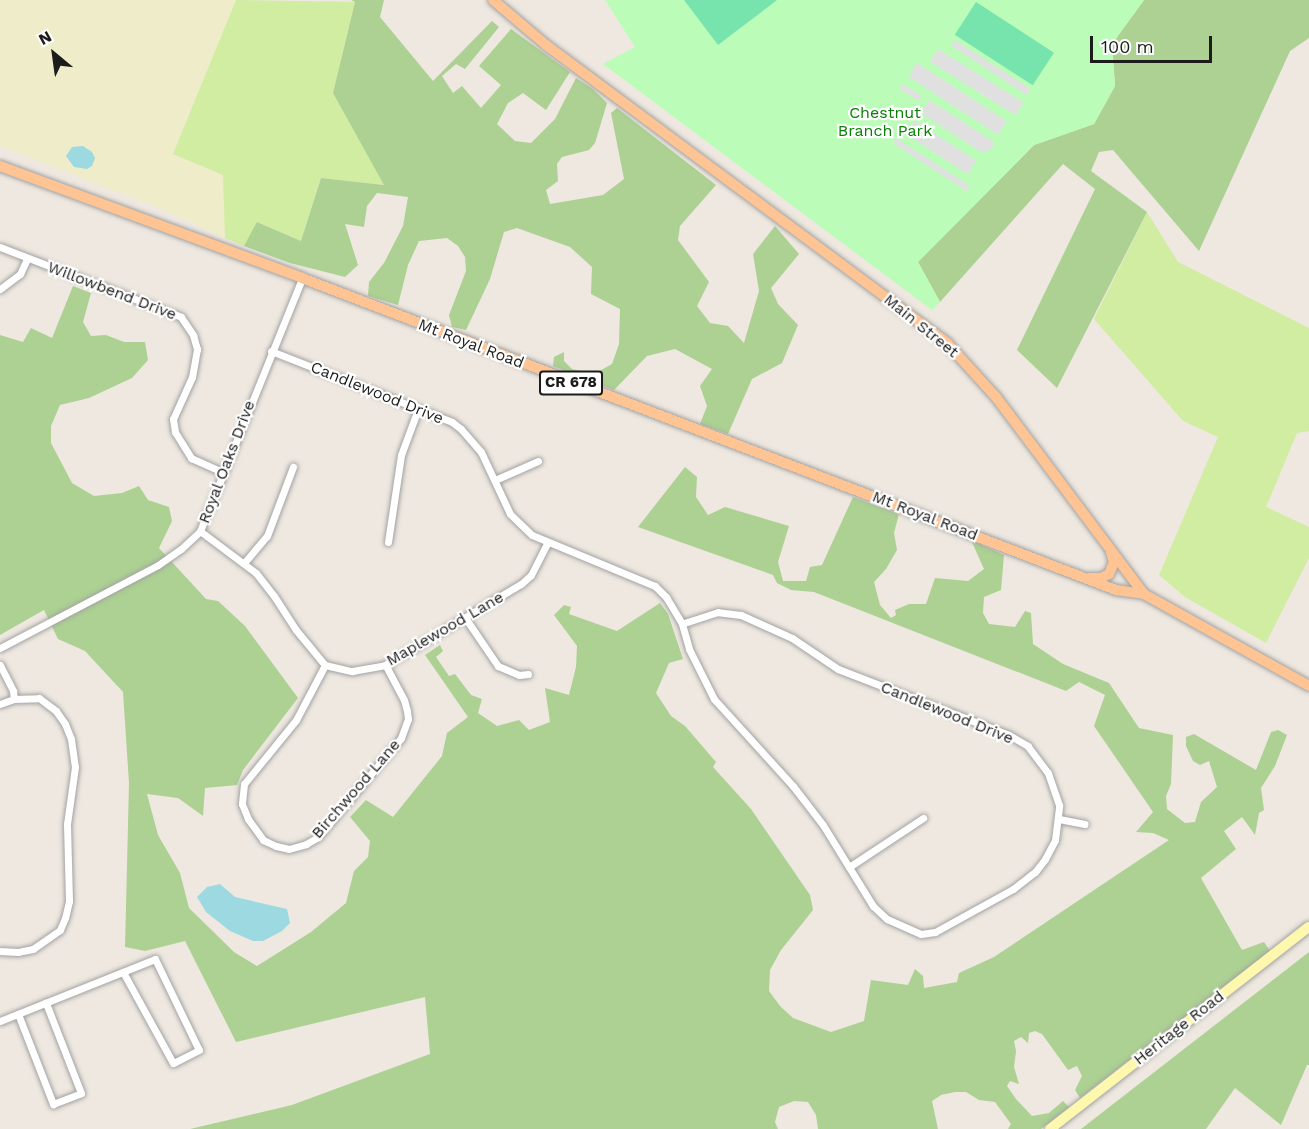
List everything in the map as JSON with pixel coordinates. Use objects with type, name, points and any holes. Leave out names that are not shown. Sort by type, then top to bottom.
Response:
[{"type":"main road","name":"Main Street","points":[[493,0],[546,45],[946,343],[980,377],[1144,594],[1309,686]]},
{"type":"main road","name":"Mt Royal Road","points":[[0,166],[302,278],[1121,592],[1144,594]]},
{"type":"main road","points":[[1081,576],[1101,578],[1112,570],[1112,555],[1100,533]]},
{"type":"street","name":"Willowbend Drive","points":[[0,247],[181,317],[197,349],[196,363],[173,419],[175,432],[191,458],[224,473]]},
{"type":"street","points":[[0,289],[21,274],[27,259]]},
{"type":"street","name":"Royal Oaks Drive","points":[[0,648],[170,558],[200,531],[302,278]]},
{"type":"street","name":"Candlewood Drive","points":[[272,351],[441,417],[461,429],[481,452],[514,519],[532,535],[655,586],[666,597],[682,624],[689,649],[714,699],[794,786],[873,906],[887,919],[921,934],[935,932],[981,909],[1035,872],[1055,840],[1059,805],[1048,772],[1028,746],[1009,735],[838,669],[792,638],[741,615],[718,612],[682,624]]},
{"type":"street","points":[[388,542],[401,455],[418,409]]},
{"type":"street","points":[[495,480],[538,461]]},
{"type":"street","points":[[244,563],[267,536],[293,467]]},
{"type":"street","points":[[200,531],[244,563],[264,582],[296,630],[325,665]]},
{"type":"street","name":"Maplewood Lane","points":[[325,665],[352,671],[385,664],[465,619],[531,576],[548,543]]},
{"type":"street","points":[[465,619],[498,666],[519,675],[528,674]]},
{"type":"street","name":"Birchwood Lane","points":[[325,665],[296,720],[244,784],[242,804],[248,819],[263,840],[276,846],[289,849],[306,844],[318,837],[401,738],[408,719],[407,711],[404,700],[385,664]]},
{"type":"street","points":[[0,665],[13,691],[14,699]]},
{"type":"street","points":[[0,705],[14,699],[39,698],[56,711],[65,724],[75,753],[67,824],[69,901],[60,930],[33,949],[18,952],[0,951]]},
{"type":"street","points":[[849,867],[923,818]]},
{"type":"street","points":[[1059,819],[1085,824]]},
{"type":"street","name":"Heritage Road","points":[[1050,1129],[1309,927]]},
{"type":"street","points":[[0,1021],[155,959],[199,1050],[172,1064],[123,972]]},
{"type":"street","points":[[18,1014],[53,1104],[81,1093],[46,1003]]},
{"type":"shaded area","points":[[0,0],[236,0],[173,153],[224,175],[225,238],[164,210],[0,146]]},
{"type":"shaded area","points":[[955,40],[1030,89],[1027,95],[951,46]]},
{"type":"shaded area","points":[[938,49],[1024,103],[1016,115],[930,62]]},
{"type":"shaded area","points":[[917,63],[1007,121],[998,135],[908,76]]},
{"type":"shaded area","points":[[903,84],[922,96],[918,101],[900,89]]},
{"type":"shaded area","points":[[929,100],[994,142],[991,150],[981,152],[921,113]]},
{"type":"shaded area","points":[[915,121],[976,161],[968,174],[906,134]]},
{"type":"shaded area","points":[[896,138],[970,186],[967,191],[893,143]]},
{"type":"green space","points":[[236,0],[355,2],[333,93],[385,185],[321,178],[301,241],[258,222],[244,246],[225,238],[223,175],[173,154]]},
{"type":"green space","points":[[351,0],[384,0],[380,17],[433,81],[492,21],[499,27],[465,69],[456,64],[442,76],[453,93],[462,86],[481,108],[501,85],[479,66],[511,29],[570,72],[546,110],[523,93],[508,103],[497,124],[515,141],[531,143],[555,119],[576,78],[593,89],[607,103],[595,143],[589,150],[562,157],[557,164],[558,181],[546,190],[550,204],[603,195],[624,179],[611,113],[617,108],[716,185],[680,226],[678,240],[709,282],[697,306],[710,323],[728,326],[744,343],[759,291],[753,254],[775,226],[799,254],[771,288],[778,304],[798,325],[782,363],[752,379],[728,434],[700,424],[707,406],[700,386],[712,369],[675,349],[647,356],[614,390],[553,366],[554,357],[564,352],[564,361],[572,369],[594,374],[612,364],[619,344],[620,309],[591,294],[592,267],[570,247],[517,228],[504,232],[490,279],[466,330],[452,327],[449,315],[466,271],[465,257],[458,246],[447,238],[419,241],[408,265],[398,305],[368,296],[369,282],[384,263],[403,226],[408,197],[377,193],[367,206],[364,227],[345,224],[358,265],[345,277],[290,263],[244,246],[257,222],[301,241],[321,178],[384,185],[333,93],[355,2]]},
{"type":"green space","name":"Chestnut Branch Park","points":[[605,0],[1144,0],[1112,44],[1115,86],[1094,124],[1034,145],[918,262],[940,302],[932,310],[603,64],[635,47]]},
{"type":"green space","points":[[684,0],[777,0],[718,45]]},
{"type":"green space","points":[[1144,0],[1309,0],[1309,38],[1290,51],[1199,251],[1113,150],[1099,152],[1091,171],[1147,212],[1057,388],[1017,350],[1095,189],[1063,164],[940,302],[918,262],[1034,145],[1094,124],[1115,86],[1112,44]]},
{"type":"green space","points":[[976,2],[1054,53],[1033,85],[955,35]]},
{"type":"green space","points":[[1147,212],[1178,262],[1309,328],[1309,431],[1297,433],[1266,507],[1309,527],[1309,558],[1266,643],[1185,597],[1159,575],[1218,437],[1183,421],[1094,319]]},
{"type":"green space","points":[[73,286],[91,293],[83,322],[91,336],[106,335],[124,342],[145,342],[148,360],[132,378],[89,398],[60,405],[51,426],[51,443],[72,483],[94,496],[122,493],[139,486],[148,500],[169,507],[172,521],[159,548],[206,599],[218,601],[245,626],[298,698],[243,770],[237,785],[205,788],[203,816],[178,798],[147,794],[158,835],[180,873],[189,908],[234,952],[257,966],[311,932],[346,903],[354,871],[368,857],[370,841],[350,817],[366,800],[393,817],[442,756],[447,733],[468,717],[425,655],[440,645],[443,651],[436,657],[449,676],[455,674],[471,695],[482,699],[478,713],[497,726],[519,720],[529,730],[550,722],[545,688],[569,695],[576,667],[577,646],[554,615],[564,605],[571,607],[569,614],[617,631],[660,603],[668,614],[683,659],[669,663],[656,693],[671,716],[685,726],[716,762],[713,767],[751,809],[810,895],[813,910],[781,950],[770,970],[769,991],[793,1018],[831,1032],[864,1021],[871,980],[908,985],[915,969],[923,976],[924,988],[957,982],[959,973],[994,957],[1169,840],[1153,833],[1136,832],[1153,812],[1094,726],[1105,695],[1079,682],[1066,691],[814,592],[791,590],[777,583],[773,575],[638,527],[685,467],[697,477],[696,497],[708,515],[725,507],[789,526],[778,562],[783,581],[806,581],[810,567],[822,565],[853,497],[899,514],[894,533],[897,550],[886,569],[874,582],[880,605],[891,618],[896,615],[895,610],[909,604],[926,604],[935,578],[968,581],[984,569],[971,540],[1004,555],[1001,590],[984,597],[983,613],[989,624],[1015,627],[1025,611],[1031,613],[1033,644],[1063,664],[1109,683],[1139,728],[1173,735],[1171,784],[1166,796],[1167,809],[1185,823],[1195,822],[1201,802],[1217,787],[1209,761],[1200,765],[1193,761],[1186,746],[1186,737],[1194,734],[1256,770],[1271,732],[1278,730],[1287,735],[1275,766],[1261,788],[1264,810],[1259,813],[1255,835],[1242,817],[1224,831],[1236,849],[1201,878],[1242,950],[1264,942],[1270,951],[1080,1098],[1075,1090],[1082,1076],[1077,1066],[1068,1070],[1042,1034],[1035,1031],[1029,1033],[1028,1043],[1021,1037],[1014,1041],[1016,1051],[1014,1067],[1019,1084],[1010,1081],[1007,1086],[1016,1099],[1032,1116],[1049,1113],[1063,1101],[1069,1107],[1041,1129],[1008,1129],[1011,1124],[995,1102],[979,1100],[966,1092],[955,1092],[941,1095],[932,1101],[938,1129],[818,1129],[816,1115],[808,1102],[794,1101],[779,1107],[775,1122],[778,1129],[190,1129],[292,1105],[430,1054],[425,997],[236,1042],[185,941],[145,951],[125,947],[129,783],[123,692],[85,651],[58,639],[44,610],[0,635],[0,335],[23,342],[31,328],[52,338]]},
{"type":"green space","points":[[1309,952],[1309,1065],[1307,1065],[1281,1125],[1235,1088],[1206,1129],[1081,1129]]},
{"type":"water","points":[[83,146],[92,152],[95,158],[92,166],[87,169],[74,167],[66,156],[72,147]]},
{"type":"water","points":[[220,884],[235,897],[287,909],[290,923],[282,931],[263,941],[253,941],[230,931],[206,912],[197,897],[207,887]]}]
